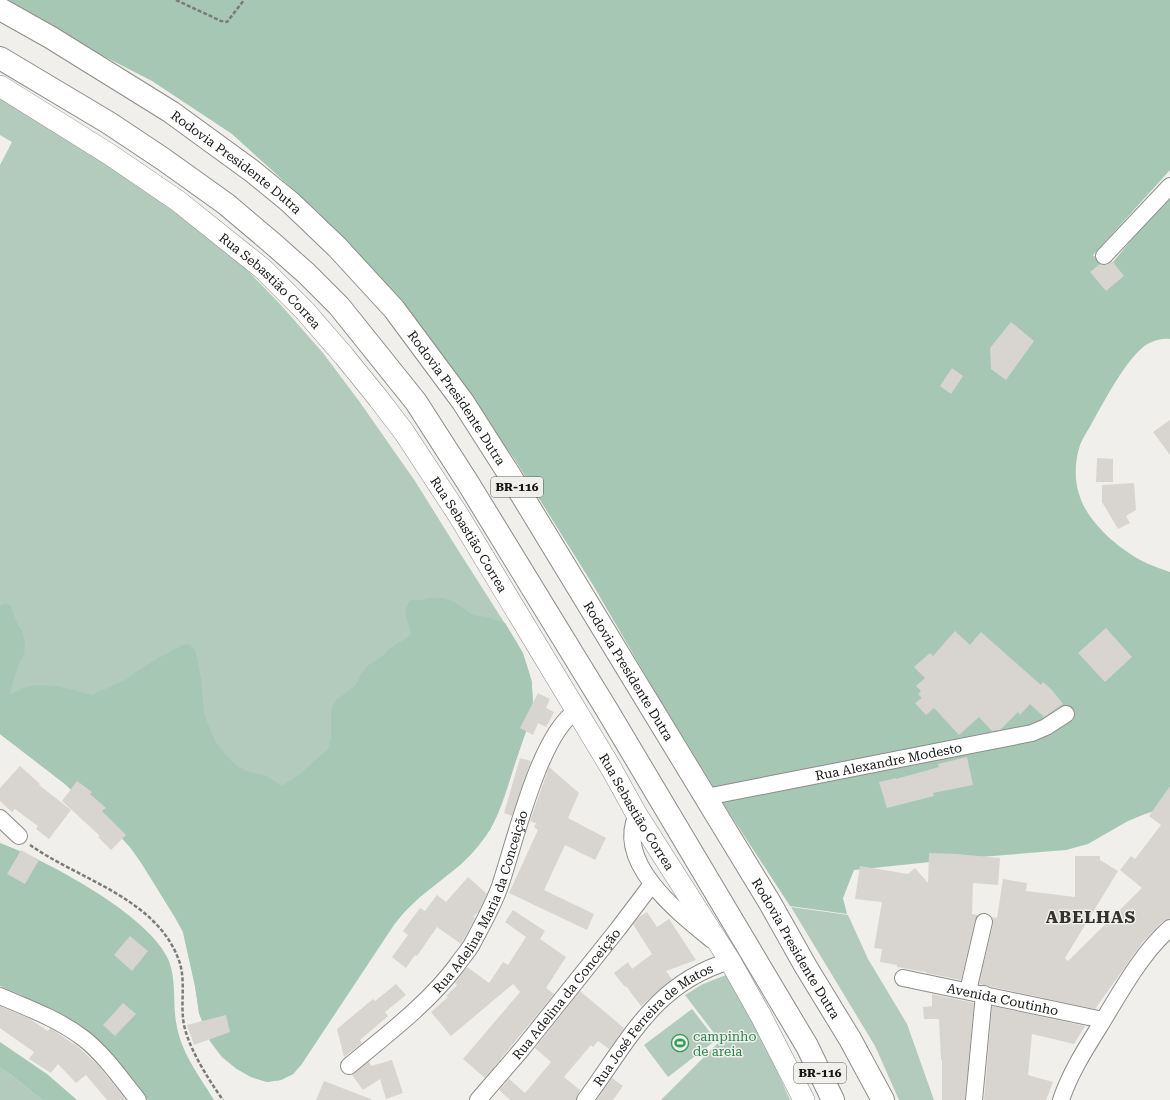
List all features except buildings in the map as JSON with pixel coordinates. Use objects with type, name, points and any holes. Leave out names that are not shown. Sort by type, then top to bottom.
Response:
[{"type":"highway","name":"Rodovia Presidente Dutra","points":[[0,9],[171,112],[252,171],[290,202],[337,247],[398,315],[463,402],[509,474],[706,797],[850,1039],[883,1100]]},
{"type":"highway","name":"BR-116","points":[[0,58],[109,123],[226,204],[272,243],[339,306],[380,356],[416,402],[518,563],[796,1026],[834,1100]]},
{"type":"highway","points":[[806,967],[858,1037],[891,1100]]},
{"type":"main road","name":"Rua Sebastião Correa","points":[[0,86],[109,154],[178,201],[263,269],[305,311],[344,356],[404,432],[459,516],[637,815],[725,954],[761,1016],[804,1100]]},
{"type":"street","points":[[1104,256],[1170,186]]},
{"type":"street","name":"Rua Adelina Maria da Conceição","points":[[349,1066],[418,1008],[443,984],[470,947],[500,887],[537,772],[552,740],[566,720],[576,711]]},
{"type":"street","name":"Rua Alexandre Modesto","points":[[706,797],[1032,733],[1046,727],[1066,714]]},
{"type":"street","points":[[637,815],[634,821],[632,837],[634,848],[641,865],[652,884],[685,918],[725,954]]},
{"type":"street","points":[[0,818],[19,836]]},
{"type":"street","name":"Rua Adelina da Conceição","points":[[478,1100],[618,929],[652,884]]},
{"type":"street","points":[[968,991],[984,922]]},
{"type":"street","points":[[1061,1100],[1080,1058],[1116,998],[1154,943],[1170,928]]},
{"type":"street","name":"Rua José Ferreira de Matos","points":[[585,1100],[634,1030],[654,1006],[678,986],[713,966],[725,954]]},
{"type":"street","name":"Avenida Coutinho","points":[[903,978],[1103,1020]]},
{"type":"street","points":[[974,1100],[984,994]]},
{"type":"street","points":[[0,996],[60,1023],[83,1038],[99,1053],[138,1100]]},
{"type":"path","points":[[176,0],[221,21],[227,22],[244,0]]},
{"type":"path","points":[[19,836],[33,847],[117,895],[139,910],[157,926],[168,940],[178,958],[183,980],[183,1019],[189,1042],[215,1089],[223,1100]]},
{"type":"green space","points":[[0,0],[1170,0],[1170,170],[1093,255],[1108,268],[1152,215],[1170,197],[1170,339],[1158,340],[1147,345],[1133,357],[1120,374],[1081,442],[1077,457],[1076,482],[1086,510],[1091,518],[1111,540],[1136,558],[1170,572],[1170,806],[1128,821],[1088,844],[1066,850],[968,858],[854,870],[843,898],[847,914],[790,906],[730,814],[654,690],[593,585],[515,460],[408,312],[318,212],[232,134],[152,81],[0,3]]},
{"type":"green space","points":[[0,91],[128,172],[243,266],[280,304],[323,353],[359,401],[415,481],[516,641],[530,676],[533,695],[531,718],[504,798],[488,833],[467,859],[421,896],[400,917],[301,1065],[293,1074],[281,1080],[267,1082],[251,1077],[237,1069],[222,1057],[210,1041],[199,1013],[195,986],[183,932],[142,864],[130,847],[116,832],[65,784],[0,734],[0,165],[12,142],[0,135]]},
{"type":"green space","points":[[443,598],[454,602],[473,615],[487,617],[505,623],[523,653],[528,669],[532,682],[532,714],[498,813],[490,830],[471,854],[460,865],[420,897],[394,924],[301,1065],[293,1074],[281,1080],[267,1082],[251,1077],[237,1069],[222,1057],[210,1041],[199,1013],[195,986],[183,932],[130,847],[65,784],[0,734],[0,606],[4,604],[10,605],[17,623],[23,633],[25,645],[24,654],[19,663],[9,695],[26,687],[39,685],[57,686],[92,695],[127,679],[160,657],[183,645],[189,644],[195,650],[201,678],[204,714],[215,741],[237,766],[249,772],[266,776],[282,786],[300,774],[328,749],[331,739],[331,711],[335,701],[355,686],[368,665],[383,656],[389,649],[408,637],[411,633],[405,612],[411,600]]},
{"type":"green space","points":[[0,843],[43,862],[95,892],[120,908],[141,926],[158,944],[169,961],[171,969],[179,1037],[192,1065],[214,1100],[148,1100],[115,1059],[48,1009],[0,986]]},
{"type":"green space","points":[[791,907],[848,915],[868,959],[907,1024],[934,1100],[899,1100],[875,1046]]},
{"type":"green space","points":[[726,975],[768,1050],[790,1100],[661,1100],[720,1041],[685,995],[703,984]]},
{"type":"green space","name":"campinho de areia","points":[[692,1009],[716,1040],[668,1077],[644,1045]]},
{"type":"green space","points":[[0,1042],[47,1074],[77,1100],[42,1100],[6,1071],[0,1068]]},
{"type":"green space","points":[[0,1068],[6,1071],[42,1100],[0,1100]]},
{"type":"place","name":"campinho de areia","points":[[680,1043]]},
{"type":"district","name":"ABELHAS","points":[[1091,917]]}]
